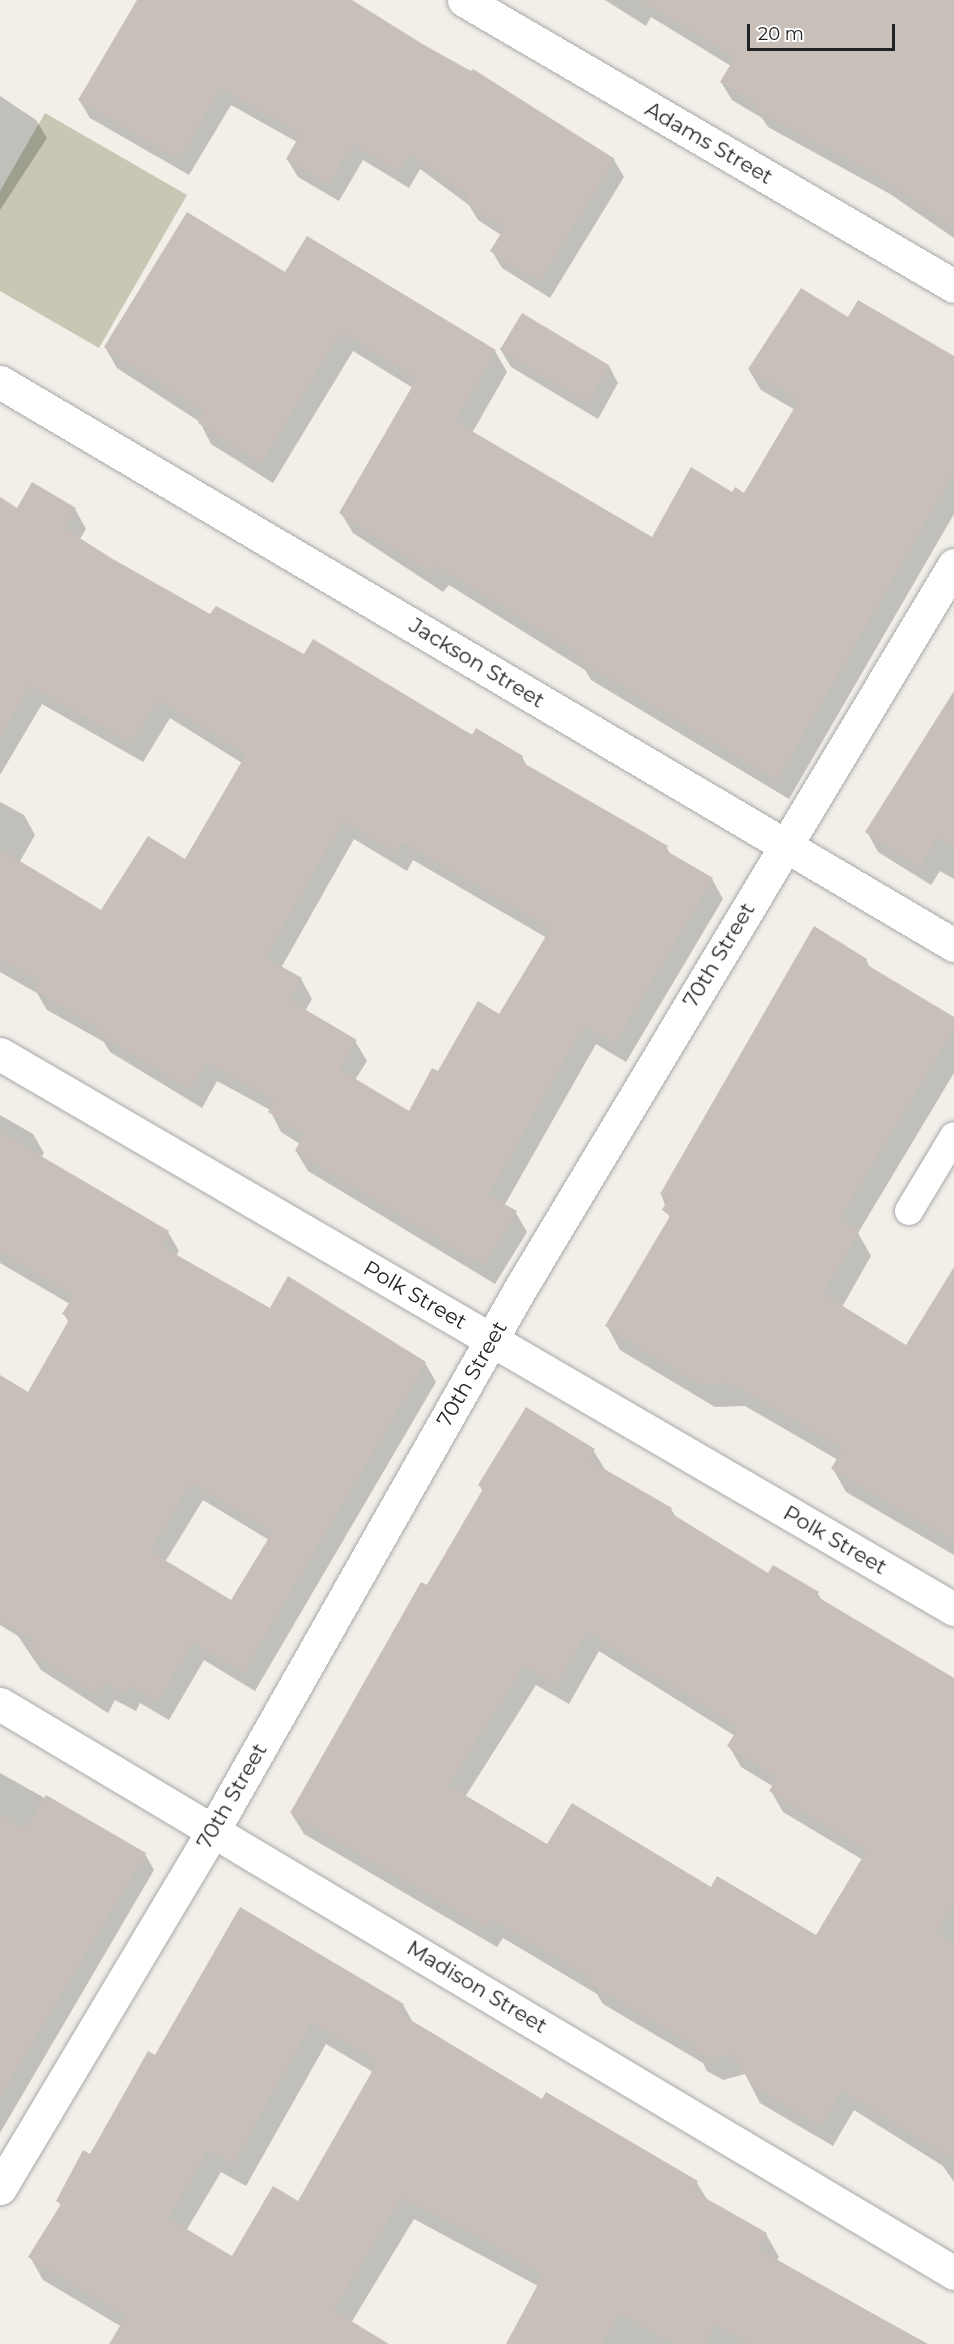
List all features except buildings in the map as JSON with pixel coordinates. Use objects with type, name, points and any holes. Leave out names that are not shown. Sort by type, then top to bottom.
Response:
[{"type":"street","name":"Adams Street","points":[[464,0],[954,286]]},
{"type":"street","name":"Jackson Street","points":[[0,382],[954,945]]},
{"type":"street","name":"70th Street","points":[[0,2188],[214,1830],[492,1340],[784,844],[954,565]]},
{"type":"street","name":"Polk Street","points":[[0,1054],[954,1610]]},
{"type":"street","name":"Madison Street","points":[[0,1704],[954,2273]]},
{"type":"lane","points":[[909,1211],[954,1136]]},
{"type":"shaded area","points":[[45,113],[187,195],[99,348],[0,291],[0,191]]}]
